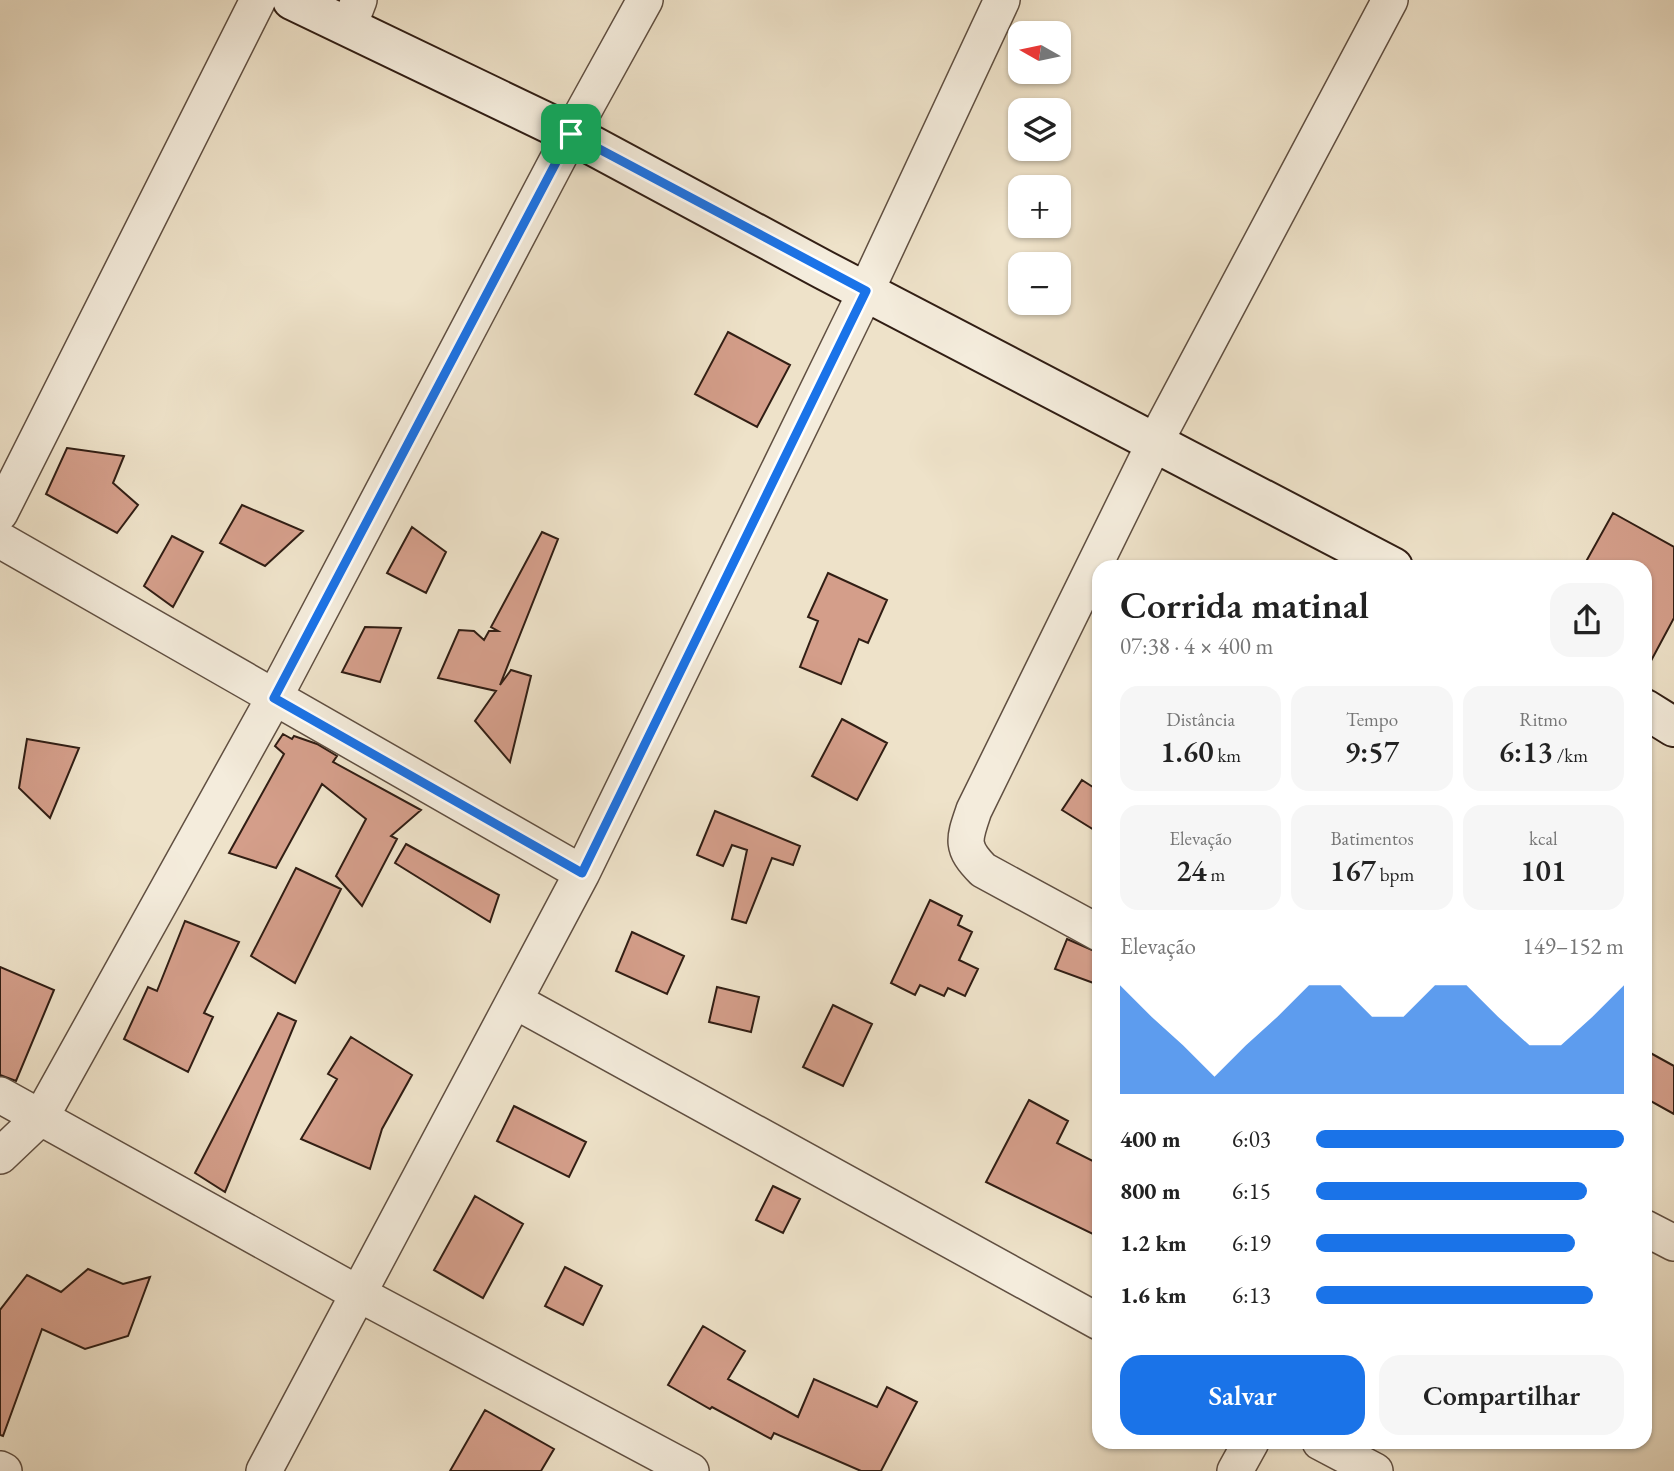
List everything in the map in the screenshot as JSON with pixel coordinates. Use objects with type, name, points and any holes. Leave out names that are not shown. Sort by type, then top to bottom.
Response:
[{"type":"street","points":[[0,513],[258,0]]},
{"type":"street","points":[[292,0],[354,13],[571,134],[1380,560]]},
{"type":"street","points":[[0,1156],[41,1117],[274,698],[571,134],[645,0]]},
{"type":"street","points":[[264,1471],[582,873],[866,291],[1002,0]]},
{"type":"street","points":[[1097,560],[1155,442],[1390,0]]},
{"type":"street","points":[[0,540],[582,873]]},
{"type":"street","points":[[1092,570],[974,810],[965,837],[968,855],[983,870],[1092,929]]},
{"type":"street","points":[[1652,713],[1674,727]]},
{"type":"street","points":[[515,1001],[1092,1318]]},
{"type":"street","points":[[0,1095],[357,1293],[691,1471]]},
{"type":"street","points":[[1652,1232],[1674,1243]]},
{"type":"street","points":[[1235,1471],[1247,1449]]},
{"type":"street","points":[[1333,1449],[1375,1471]]},
{"type":"building","points":[[728,332],[790,365],[757,427],[695,394]]},
{"type":"building","points":[[67,448],[124,456],[113,483],[138,505],[117,533],[46,494]]},
{"type":"building","points":[[242,505],[303,531],[265,566],[220,543]]},
{"type":"building","points":[[1613,513],[1674,547],[1674,618],[1652,659],[1652,560],[1587,560]]},
{"type":"building","points":[[412,527],[446,552],[426,593],[387,573]]},
{"type":"building","points":[[542,532],[558,539],[500,685],[511,670],[531,676],[510,762],[475,721],[496,691],[438,678],[459,630],[474,631],[484,640],[489,631],[498,631],[491,627]]},
{"type":"building","points":[[172,536],[203,552],[173,607],[144,586]]},
{"type":"building","points":[[828,573],[887,600],[868,643],[859,639],[841,684],[800,667],[818,621],[808,617]]},
{"type":"building","points":[[365,627],[401,628],[380,682],[342,672]]},
{"type":"building","points":[[842,719],[887,743],[857,800],[812,776]]},
{"type":"building","points":[[283,734],[292,739],[294,736],[317,744],[337,756],[333,762],[421,810],[391,836],[397,839],[362,906],[336,876],[366,819],[322,784],[276,868],[229,853],[284,754],[275,746]]},
{"type":"building","points":[[27,739],[79,748],[50,818],[19,788]]},
{"type":"building","points":[[1082,780],[1092,786],[1092,829],[1062,810]]},
{"type":"building","points":[[715,811],[800,846],[793,865],[772,858],[746,923],[732,919],[747,850],[732,845],[723,866],[697,855]]},
{"type":"building","points":[[406,844],[499,895],[490,922],[395,863]]},
{"type":"building","points":[[296,868],[341,889],[295,983],[251,956]]},
{"type":"building","points":[[930,900],[962,916],[958,925],[972,932],[959,960],[978,969],[965,996],[948,988],[944,996],[920,985],[915,995],[891,983]]},
{"type":"building","points":[[185,921],[239,942],[204,1013],[213,1017],[188,1072],[124,1039],[148,987],[157,991]]},
{"type":"building","points":[[632,932],[684,956],[667,994],[616,971]]},
{"type":"building","points":[[1067,939],[1092,950],[1092,982],[1055,969]]},
{"type":"building","points":[[0,967],[54,990],[16,1081],[0,1075]]},
{"type":"building","points":[[717,987],[759,997],[751,1032],[709,1022]]},
{"type":"building","points":[[833,1005],[872,1024],[843,1086],[803,1067]]},
{"type":"building","points":[[278,1013],[296,1021],[225,1192],[195,1173]]},
{"type":"building","points":[[351,1037],[412,1075],[382,1129],[370,1169],[301,1139],[337,1079],[328,1074]]},
{"type":"building","points":[[1652,1054],[1674,1066],[1674,1114],[1652,1102]]},
{"type":"building","points":[[1029,1100],[1068,1121],[1057,1143],[1092,1160],[1092,1234],[986,1182]]},
{"type":"building","points":[[514,1106],[586,1142],[569,1177],[497,1141]]},
{"type":"building","points":[[773,1186],[800,1199],[783,1233],[756,1220]]},
{"type":"building","points":[[475,1196],[523,1224],[483,1298],[434,1270]]},
{"type":"building","points":[[565,1267],[602,1286],[583,1325],[545,1306]]},
{"type":"building","points":[[88,1269],[123,1284],[150,1277],[128,1336],[85,1349],[42,1329],[3,1436],[0,1435],[0,1310],[27,1275],[61,1292]]},
{"type":"building","points":[[703,1326],[745,1351],[728,1379],[798,1417],[814,1379],[877,1407],[887,1387],[917,1402],[881,1471],[861,1471],[774,1433],[771,1439],[668,1385]]},
{"type":"building","points":[[485,1410],[554,1449],[541,1471],[450,1471]]},
{"type":"route","points":[[571,134],[866,291],[582,873],[274,698],[571,134]]}]
